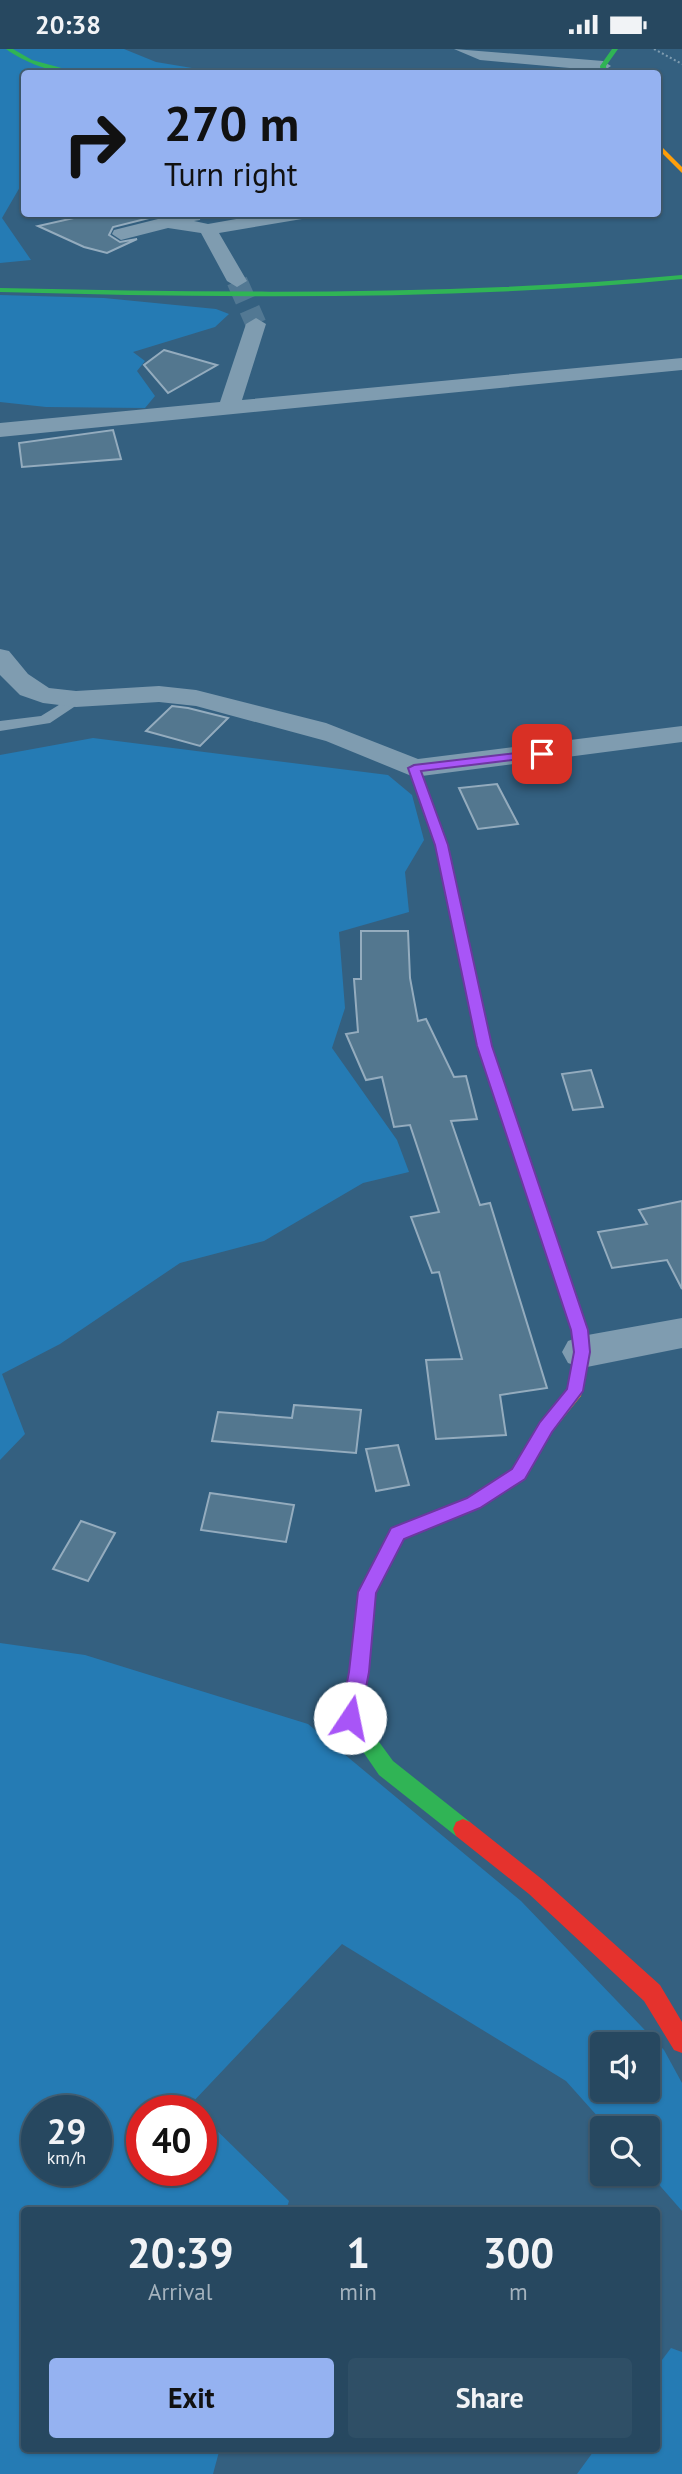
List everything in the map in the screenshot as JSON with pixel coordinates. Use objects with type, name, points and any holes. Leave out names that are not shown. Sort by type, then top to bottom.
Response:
[{"type":"street","points":[[9,49],[30,61],[65,70]]},
{"type":"street","points":[[461,49],[480,56],[604,70],[615,49]]},
{"type":"street","points":[[471,70],[480,56]]},
{"type":"street","points":[[661,150],[678,178]]},
{"type":"street","points":[[121,234],[170,223],[256,217]]},
{"type":"street","points":[[205,221],[237,281]]},
{"type":"street","points":[[0,290],[408,297],[584,290],[682,277]]},
{"type":"street","points":[[228,410],[256,324]]},
{"type":"street","points":[[0,430],[682,364]]},
{"type":"street","points":[[0,657],[27,688],[42,694],[75,700],[151,694],[220,704],[326,729],[380,749],[414,768],[682,734]]},
{"type":"street","points":[[414,768],[441,845],[485,1046],[579,1330],[582,1352],[575,1391],[546,1427],[519,1474],[473,1503],[397,1534],[367,1592],[359,1672],[350,1718],[386,1768],[536,1887],[652,1993],[682,2042]]},
{"type":"street","points":[[582,1352],[682,1333]]},
{"type":"lane","points":[[0,726],[45,720],[75,700]]},
{"type":"path","points":[[654,49],[682,64]]},
{"type":"shaded area","points":[[0,49],[124,49],[156,62],[204,70],[21,70],[21,185],[2,218],[31,260],[0,263]]},
{"type":"shaded area","points":[[0,295],[104,298],[216,309],[229,314],[215,327],[133,352],[145,361],[137,371],[155,396],[145,408],[46,407],[0,402]]},
{"type":"shaded area","points":[[93,738],[388,775],[412,795],[424,840],[405,872],[409,912],[339,932],[345,1008],[332,1048],[397,1140],[409,1172],[363,1183],[264,1241],[180,1263],[60,1344],[2,1374],[25,1434],[0,1460],[0,755]]},
{"type":"shaded area","points":[[0,1643],[85,1655],[308,1724],[521,1901],[647,2032],[590,2032],[590,2102],[660,2102],[660,2046],[682,2083],[682,2211],[660,2186],[660,2116],[597,2116],[566,2081],[342,1944],[199,2095],[126,2095],[126,2186],[217,2186],[217,2131],[289,2201],[287,2207],[21,2207],[21,2452],[219,2452],[213,2474],[0,2474]]},
{"type":"shaded area","points":[[671,2348],[682,2352],[682,2474],[577,2474],[593,2452],[660,2452],[660,2363]]},
{"type":"building","points":[[78,217],[153,217],[113,227],[109,235],[120,242],[137,239],[107,253],[84,247],[38,226]]},
{"type":"building","points":[[164,350],[217,365],[168,393],[144,365]]},
{"type":"building","points":[[113,430],[121,459],[22,467],[19,443]]},
{"type":"building","points":[[172,706],[228,718],[200,746],[146,731]]},
{"type":"building","points":[[497,784],[518,824],[478,829],[459,788]]},
{"type":"building","points":[[361,931],[408,931],[410,978],[418,1021],[426,1019],[454,1077],[466,1076],[477,1119],[451,1121],[480,1205],[490,1203],[547,1388],[500,1395],[506,1435],[436,1439],[426,1360],[462,1359],[439,1272],[432,1273],[411,1217],[439,1212],[410,1125],[394,1127],[382,1077],[366,1080],[346,1034],[358,1032],[354,979],[361,979]]},
{"type":"building","points":[[591,1070],[603,1107],[573,1110],[562,1074]]},
{"type":"building","points":[[682,1201],[682,1289],[667,1260],[612,1268],[598,1232],[647,1224],[639,1210]]},
{"type":"building","points":[[294,1405],[361,1410],[356,1453],[212,1441],[218,1412],[292,1418]]},
{"type":"building","points":[[398,1445],[409,1485],[376,1491],[366,1449]]},
{"type":"building","points":[[210,1493],[294,1505],[286,1542],[201,1530]]},
{"type":"building","points":[[81,1521],[115,1533],[88,1581],[53,1569]]},
{"type":"tunnel","points":[[237,281],[256,324]]},
{"type":"traffic: fast","points":[[9,49],[30,61],[65,70]]},
{"type":"traffic: fast","points":[[604,70],[603,66],[615,49]]},
{"type":"traffic: fast","points":[[0,290],[256,295],[427,294],[597,285],[682,277]]},
{"type":"traffic: fast","points":[[414,768],[441,845],[485,1046],[561,1276]]},
{"type":"traffic: fast","points":[[430,1521],[397,1534],[367,1592],[359,1672],[350,1718],[386,1768],[463,1829]]},
{"type":"traffic: slow","points":[[661,148],[682,171]]},
{"type":"traffic: slow","points":[[430,1521],[473,1503],[519,1474],[546,1427],[575,1391],[582,1352],[579,1330],[561,1276]]},
{"type":"traffic: jam","points":[[463,1829],[536,1887],[652,1993],[682,2042]]},
{"type":"route","points":[[350,1718],[359,1672],[367,1592],[397,1534],[473,1503],[519,1474],[546,1427],[575,1391],[582,1352],[579,1330],[485,1046],[441,845],[414,768],[542,754]]}]
